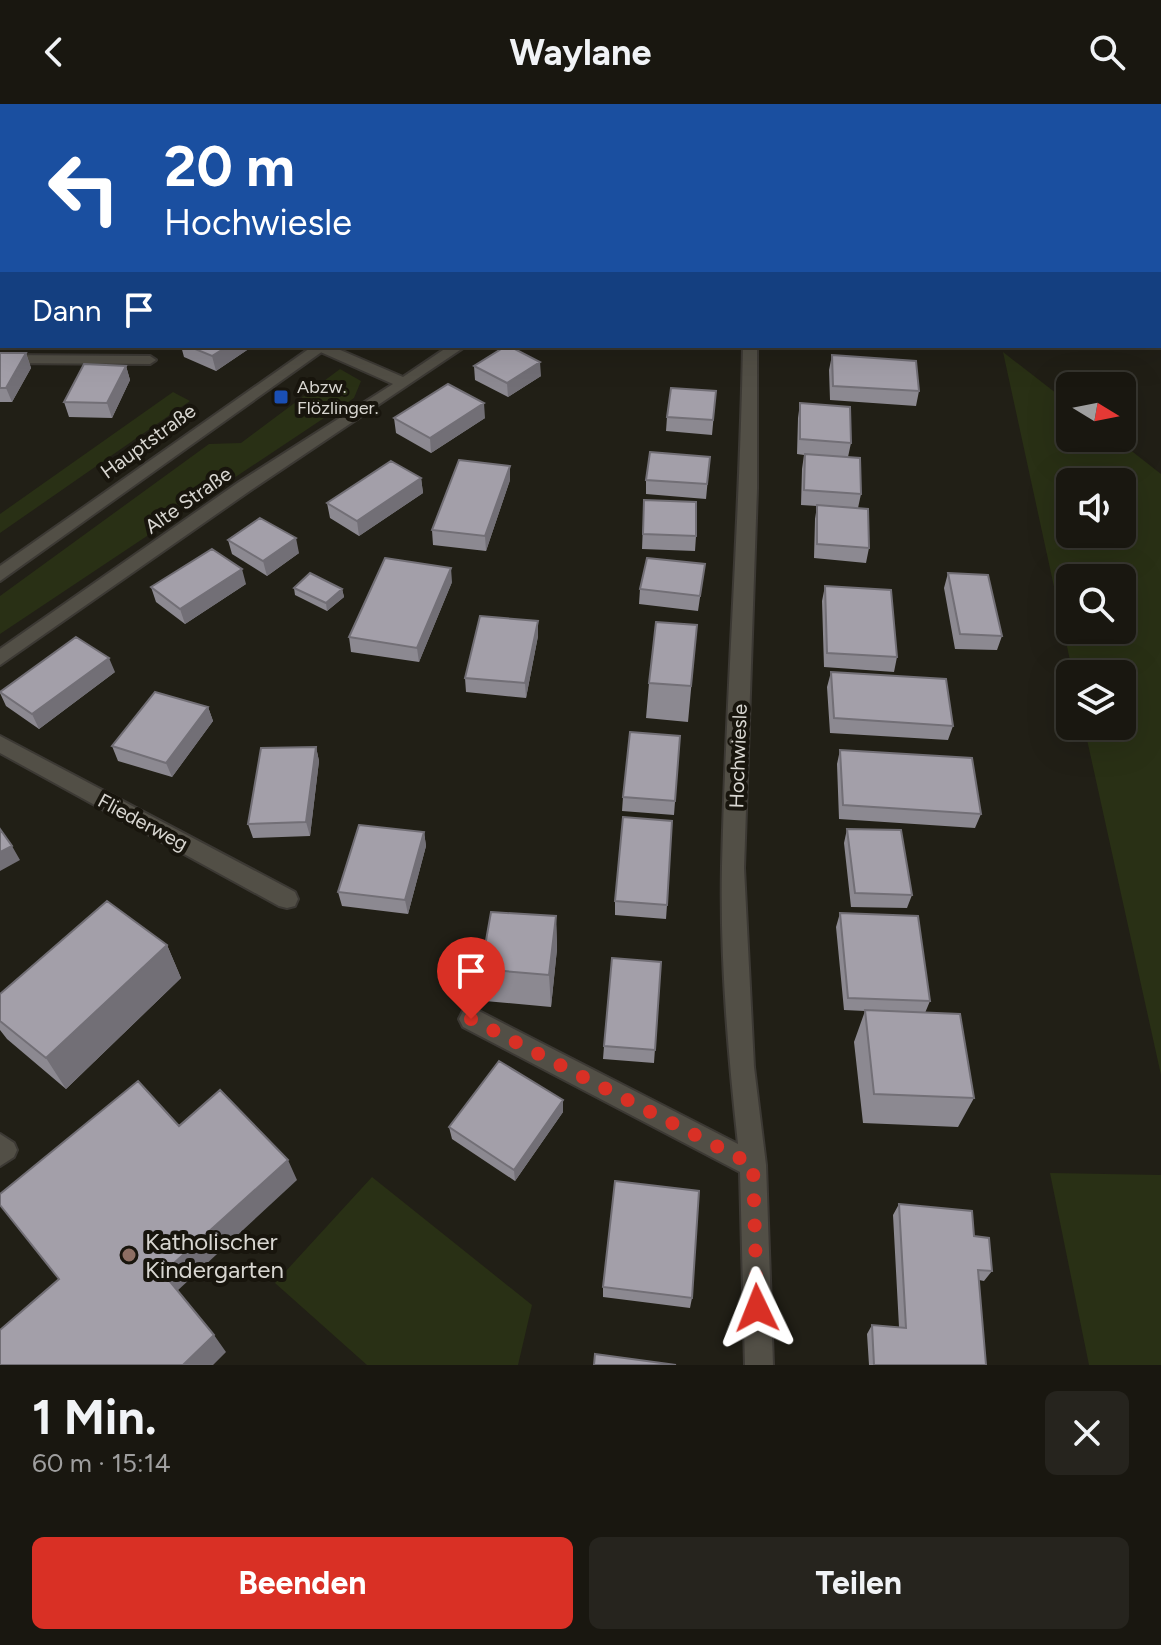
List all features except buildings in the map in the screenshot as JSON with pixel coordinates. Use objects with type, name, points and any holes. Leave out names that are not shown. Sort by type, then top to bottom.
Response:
[{"type":"street","name":"Hauptstraße","points":[[0,575],[241,401],[320,348]]},
{"type":"street","points":[[324,348],[404,383]]},
{"type":"street","name":"Alte Straße","points":[[0,658],[245,486],[456,348]]},
{"type":"street","name":"Hochwiesle","points":[[750,348],[749,489],[733,868],[742,1067],[753,1165],[759,1365]]},
{"type":"street","name":"Fliederweg","points":[[0,744],[287,899]]},
{"type":"street","points":[[471,1019],[753,1165]]},
{"type":"lane","points":[[0,359],[150,360]]},
{"type":"lane","points":[[0,1144],[7,1150],[0,1156]]},
{"type":"green space","points":[[1003,352],[1056,393],[1056,452],[1133,452],[1161,474],[1161,1075],[1087,740],[1136,740],[1136,660],[1070,660],[1066,644],[1136,644],[1136,564],[1056,564],[1056,596]]},
{"type":"green space","points":[[340,369],[361,381],[354,398],[0,634],[0,596],[209,444],[241,443]]},
{"type":"green space","points":[[173,392],[190,401],[0,533],[0,514]]},
{"type":"green space","points":[[1050,1173],[1161,1175],[1161,1365],[1089,1365]]},
{"type":"green space","points":[[372,1177],[532,1305],[518,1365],[367,1365],[275,1283]]},
{"type":"place","name":"Abzw. Flözlinger.","points":[[281,397]]},
{"type":"place","name":"Katholischer Kindergarten","points":[[129,1255]]},
{"type":"route","points":[[471,1019],[753,1165],[757,1308]]}]
